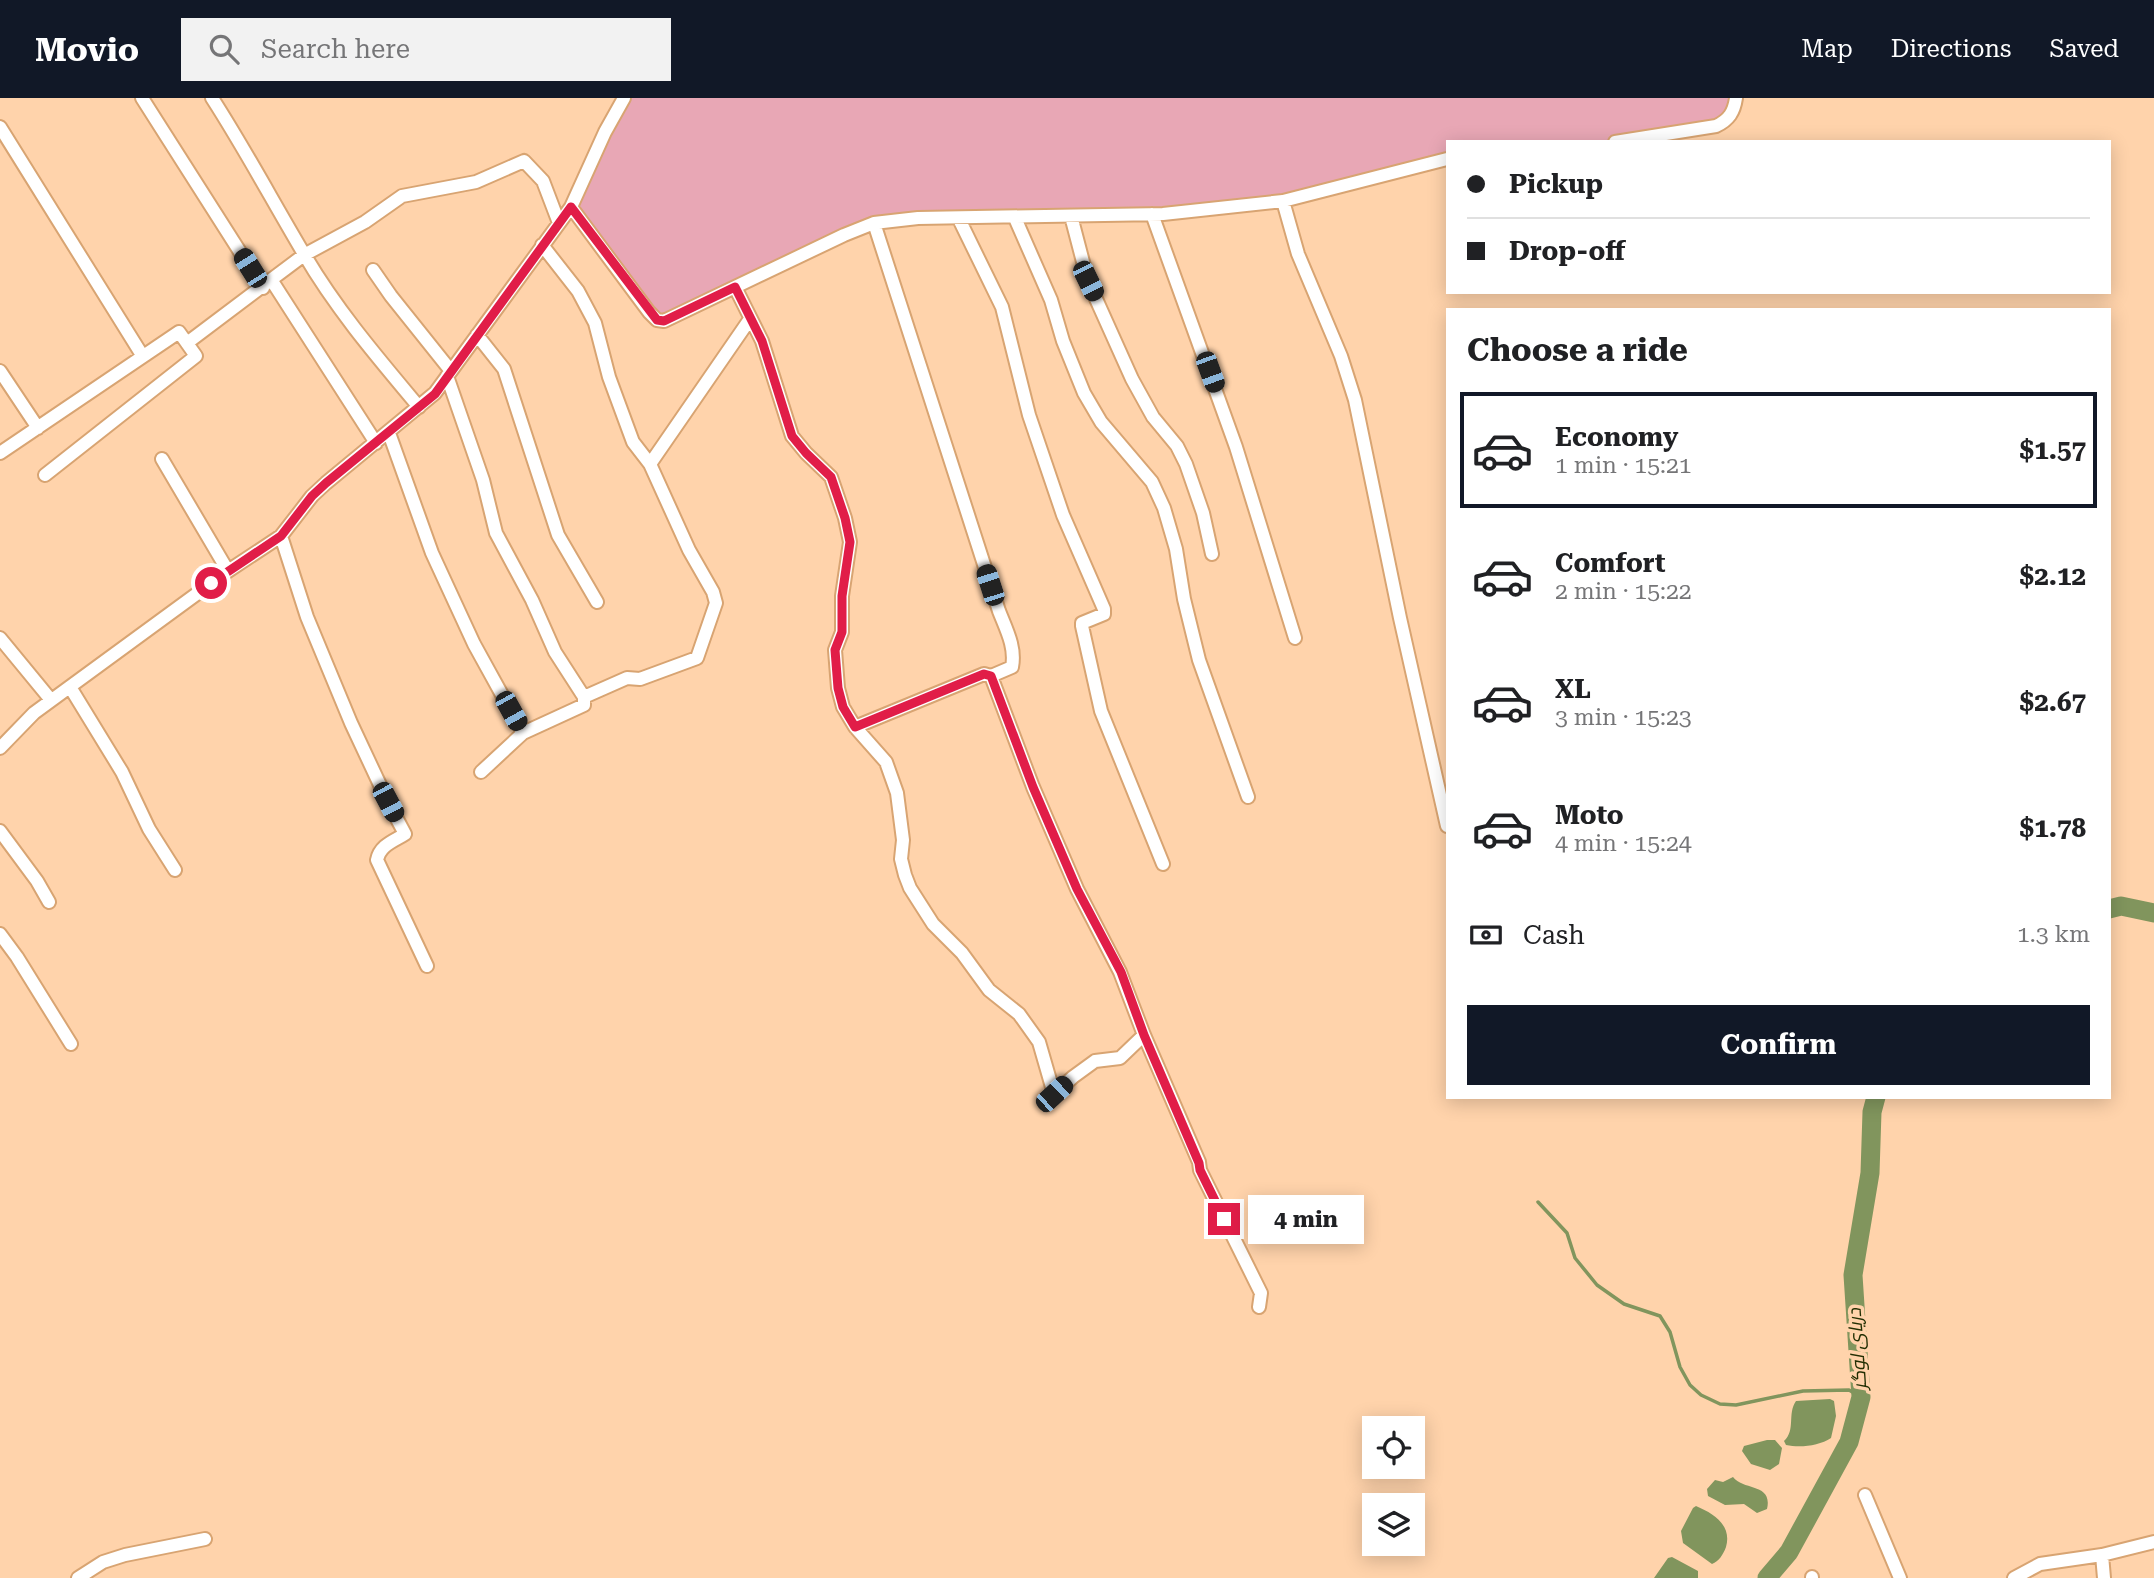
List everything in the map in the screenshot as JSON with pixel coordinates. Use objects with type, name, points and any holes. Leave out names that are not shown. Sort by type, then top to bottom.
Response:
[{"type":"street","points":[[142,98],[376,443]]},
{"type":"street","points":[[212,98],[272,195],[304,255],[347,318],[419,407]]},
{"type":"street","points":[[0,748],[34,713],[51,700],[228,571],[281,536],[312,496],[435,394],[571,207],[605,132],[624,98]]},
{"type":"street","points":[[1628,140],[1716,126],[1727,121],[1735,107],[1736,98]]},
{"type":"street","points":[[0,127],[142,355]]},
{"type":"street","points":[[571,207],[657,320],[664,321],[874,223],[918,218],[1152,214],[1283,201],[1446,159]]},
{"type":"street","points":[[187,343],[304,255],[365,222],[402,196],[476,182],[524,160],[544,181],[559,223]]},
{"type":"street","points":[[1283,201],[1298,254],[1341,356],[1355,400],[1399,618],[1446,822]]},
{"type":"street","points":[[1152,214],[1236,447],[1296,638]]},
{"type":"street","points":[[1071,216],[1088,281],[1132,379],[1153,417],[1177,446],[1186,464],[1203,513],[1212,554]]},
{"type":"street","points":[[1015,218],[1051,300],[1063,341],[1084,393],[1101,422],[1152,482],[1164,508],[1176,549],[1184,599],[1199,660],[1248,797]]},
{"type":"street","points":[[959,219],[1002,307],[1033,427],[1063,515],[1104,609],[1104,614],[1082,623],[1101,712],[1163,864]]},
{"type":"street","points":[[855,727],[984,674],[991,676],[1012,667],[1014,657],[874,223]]},
{"type":"street","points":[[542,245],[578,291],[595,323],[609,377],[633,442],[650,464],[689,550],[713,592],[716,608],[697,658],[640,679],[627,678],[584,697]]},
{"type":"street","points":[[373,270],[449,374],[483,480],[496,533],[532,600],[555,652],[584,697],[584,705],[523,733],[481,772]]},
{"type":"street","points":[[735,287],[762,341],[792,436],[831,477],[845,518],[850,542],[842,596],[842,632],[835,650],[838,688],[843,707],[855,727],[886,762],[890,772],[903,840],[901,859],[910,888],[933,924],[962,953],[989,990],[1019,1014],[1039,1042],[1054,1094],[1095,1061],[1120,1058],[1144,1035]]},
{"type":"street","points":[[650,464],[750,319]]},
{"type":"street","points":[[0,453],[179,332],[196,356],[45,475]]},
{"type":"street","points":[[477,335],[504,369],[558,534],[597,602]]},
{"type":"street","points":[[0,371],[38,428]]},
{"type":"street","points":[[389,433],[432,553],[474,644],[523,733]]},
{"type":"street","points":[[162,459],[228,571]]},
{"type":"street","points":[[281,536],[307,617],[351,723],[405,834],[384,846],[377,860],[427,966]]},
{"type":"street","points":[[0,638],[51,700]]},
{"type":"street","points":[[991,676],[1033,787],[1077,889],[1121,972],[1200,1170],[1261,1293],[1259,1307]]},
{"type":"street","points":[[70,687],[122,772],[149,829],[175,870]]},
{"type":"street","points":[[0,831],[37,881],[48,902]]},
{"type":"street","points":[[0,934],[71,1044]]},
{"type":"street","points":[[1865,1495],[1900,1578]]},
{"type":"street","points":[[80,1578],[103,1562],[125,1555],[205,1539]]},
{"type":"street","points":[[2014,1578],[2040,1564],[2102,1555],[2154,1542]]},
{"type":"street","points":[[2102,1555],[2104,1578]]},
{"type":"shaded area","points":[[624,98],[1736,98],[1727,121],[1626,140],[1446,140],[1446,159],[1237,206],[874,223],[657,320],[571,207]]},
{"type":"shaded area","points":[[1796,1401],[1834,1401],[1836,1416],[1831,1438],[1809,1446],[1786,1445],[1784,1441],[1790,1432]]},
{"type":"shaded area","points":[[1775,1440],[1782,1448],[1779,1464],[1770,1470],[1751,1464],[1742,1451],[1744,1446]]},
{"type":"shaded area","points":[[1733,1477],[1762,1491],[1768,1501],[1767,1509],[1757,1513],[1744,1504],[1725,1505],[1708,1496],[1707,1489],[1715,1480],[1723,1482]]},
{"type":"shaded area","points":[[1696,1506],[1715,1517],[1727,1533],[1725,1550],[1712,1564],[1683,1543],[1681,1531]]},
{"type":"shaded area","points":[[1672,1557],[1698,1571],[1698,1578],[1654,1578],[1668,1558]]},
{"type":"waterway","name":"دریای لوگر","points":[[2111,908],[2121,906],[2154,913]]},
{"type":"waterway","name":"دریای لوگر","points":[[1767,1578],[1789,1552],[1849,1442],[1861,1397],[1853,1275],[1870,1173],[1872,1112],[1875,1099]]},
{"type":"waterway","points":[[1538,1202],[1567,1233],[1575,1258],[1597,1285],[1624,1304],[1660,1316],[1670,1332],[1680,1367],[1690,1385],[1701,1395],[1720,1404],[1736,1405],[1803,1391],[1849,1390],[1861,1397]]},
{"type":"route","points":[[211,583],[281,536],[312,496],[326,483],[435,394],[571,207],[657,320],[664,321],[735,287],[762,341],[792,436],[831,477],[845,518],[850,542],[842,596],[842,632],[835,650],[838,688],[843,707],[855,727],[984,674],[991,676],[1033,787],[1077,889],[1121,972],[1200,1170],[1224,1219]]}]
